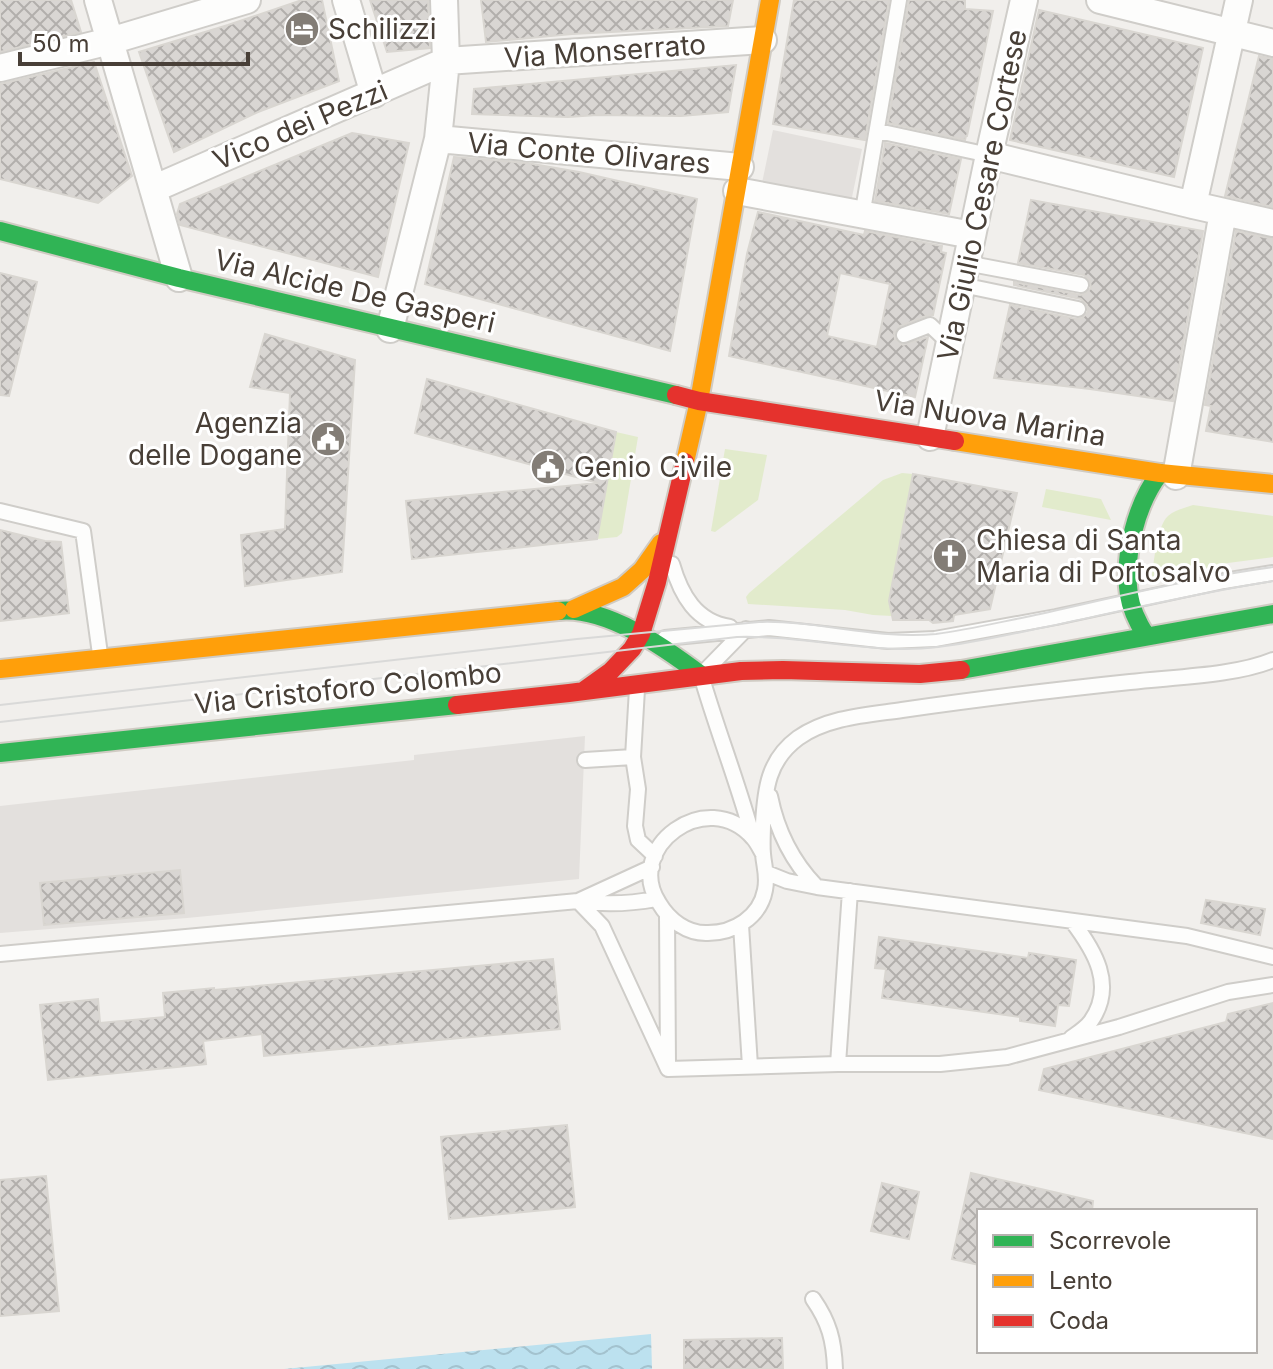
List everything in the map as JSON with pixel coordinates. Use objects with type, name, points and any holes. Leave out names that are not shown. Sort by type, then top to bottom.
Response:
[{"type":"main road","points":[[583,691],[619,664],[646,637],[699,401],[770,0]]},
{"type":"main road","name":"Via Alcide De Gasperi","points":[[0,231],[179,278],[699,401]]},
{"type":"main road","name":"Via Nuova Marina","points":[[699,401],[1168,474],[1273,484]]},
{"type":"main road","points":[[1146,636],[1131,602],[1128,584],[1130,564],[1143,500],[1151,485],[1168,474]]},
{"type":"main road","points":[[574,609],[623,587],[642,570],[668,533]]},
{"type":"main road","points":[[574,609],[646,637],[701,675],[783,670],[920,674],[961,670],[1273,614]]},
{"type":"main road","name":"Via Cristoforo Colombo","points":[[0,669],[574,609]]},
{"type":"main road","name":"Via Cristoforo Colombo","points":[[0,753],[583,691],[701,675]]},
{"type":"street","points":[[98,0],[179,278]]},
{"type":"street","points":[[0,68],[110,41],[247,0]]},
{"type":"street","points":[[346,0],[374,94]]},
{"type":"street","points":[[390,329],[438,139],[446,61],[444,0]]},
{"type":"street","name":"Via Giulio Cesare Cortese","points":[[930,437],[1024,0]]},
{"type":"street","points":[[1100,0],[1273,43]]},
{"type":"street","points":[[1193,205],[1239,0]]},
{"type":"street","name":"Via Monserrato","points":[[446,61],[763,40]]},
{"type":"street","name":"Vico dei Pezzi","points":[[153,189],[446,61]]},
{"type":"street","name":"Via Conte Olivares","points":[[438,139],[738,179],[862,216],[972,235]]},
{"type":"street","points":[[989,155],[1273,223]]},
{"type":"street","points":[[1168,474],[1223,212]]},
{"type":"lane","points":[[862,216],[899,0]]},
{"type":"lane","points":[[878,131],[989,155]]},
{"type":"lane","points":[[964,274],[1081,285]]},
{"type":"lane","points":[[964,274],[1078,309]]},
{"type":"lane","points":[[904,335],[930,325],[949,343]]},
{"type":"lane","points":[[0,511],[83,531],[100,659]]},
{"type":"lane","points":[[668,533],[676,578],[694,609],[722,626],[747,629]]},
{"type":"lane","points":[[646,637],[769,628],[888,641],[935,639],[1273,573]]},
{"type":"lane","points":[[747,629],[701,675],[753,838],[763,854]]},
{"type":"lane","points":[[753,838],[739,826],[705,818],[687,822],[672,831],[660,845],[651,879],[656,899],[667,916],[683,928],[703,933],[722,933],[741,925],[756,911],[765,893],[764,817],[767,784],[772,769],[783,750],[820,727],[841,719],[1056,690],[1215,673],[1273,660]]},
{"type":"lane","points":[[637,684],[633,757],[638,789],[635,826],[638,840],[654,861]]},
{"type":"lane","points":[[585,760],[633,757]]},
{"type":"lane","points":[[767,784],[772,808],[790,852],[817,887]]},
{"type":"lane","points":[[578,901],[654,861]]},
{"type":"lane","points":[[767,873],[817,887],[1187,936],[1273,957]]},
{"type":"lane","points":[[838,1064],[850,891]]},
{"type":"lane","points":[[0,954],[578,901],[630,904],[656,899]]},
{"type":"lane","points":[[578,901],[602,926],[668,1069]]},
{"type":"lane","points":[[667,916],[668,1069]]},
{"type":"lane","points":[[1068,1041],[1090,1023],[1099,1004],[1102,985],[1098,961],[1072,921]]},
{"type":"lane","points":[[741,925],[750,1066]]},
{"type":"lane","points":[[668,1069],[940,1064],[1007,1057],[1119,1027],[1228,992],[1273,985]]},
{"type":"lane","points":[[813,1299],[825,1316],[831,1333],[835,1369]]},
{"type":"green space","points":[[616,432],[638,437],[622,533],[617,537],[597,539]]},
{"type":"green space","points":[[725,449],[767,455],[758,500],[715,532],[711,531]]},
{"type":"green space","points":[[902,473],[913,474],[889,601],[892,616],[748,604],[746,597],[749,593],[883,480]]},
{"type":"green space","points":[[1046,489],[1101,499],[1111,520],[1042,507]]},
{"type":"green space","points":[[1193,505],[1273,516],[1273,557],[1228,563],[1151,581],[1158,537],[1164,521],[1174,512]]},
{"type":"shaded area","points":[[773,130],[862,149],[851,202],[762,183]]},
{"type":"shaded area","points":[[585,736],[579,879],[187,918],[0,933],[0,806],[414,760],[414,755]]},
{"type":"water","points":[[651,1334],[652,1369],[284,1369]]},
{"type":"building","points":[[0,0],[71,0],[81,32],[0,52]]},
{"type":"building","points":[[302,0],[322,0],[339,81],[258,112],[174,152],[139,52]]},
{"type":"building","points":[[370,0],[428,0],[430,48],[387,52]]},
{"type":"building","points":[[481,0],[733,0],[728,26],[486,42]]},
{"type":"building","points":[[794,0],[889,0],[865,140],[773,124]]},
{"type":"building","points":[[909,0],[965,0],[965,9],[993,11],[965,140],[888,123]]},
{"type":"building","points":[[1039,10],[1203,48],[1174,177],[1010,140]]},
{"type":"building","points":[[1259,56],[1273,59],[1273,207],[1225,196]]},
{"type":"building","points":[[94,62],[132,176],[98,203],[0,179],[0,84]]},
{"type":"building","points":[[736,65],[728,112],[681,116],[568,117],[472,114],[474,89]]},
{"type":"building","points":[[352,133],[409,143],[378,277],[180,225],[177,214],[180,204]]},
{"type":"building","points":[[885,143],[961,159],[949,214],[875,201]]},
{"type":"building","points":[[454,157],[527,163],[697,199],[670,351],[425,284]]},
{"type":"building","points":[[1031,200],[1203,231],[1173,401],[994,378],[1010,305],[1076,319],[1088,312],[1087,305],[1081,299],[1014,285],[1014,282],[1080,295],[1091,288],[1090,281],[1084,275],[1018,263]]},
{"type":"building","points":[[758,212],[864,235],[865,231],[942,246],[941,252],[946,253],[933,315],[900,326],[894,333],[895,339],[903,345],[928,337],[915,397],[729,356],[747,254]],"holes":[[[840,273],[890,284],[877,347],[827,336]]]},
{"type":"building","points":[[1236,231],[1273,239],[1273,442],[1206,431],[1211,406],[1205,405]]},
{"type":"building","points":[[0,273],[37,282],[9,396],[0,395]]},
{"type":"building","points":[[265,334],[355,360],[342,572],[245,586],[241,535],[285,529],[290,393],[250,387]]},
{"type":"building","points":[[427,379],[616,432],[597,539],[412,559],[406,501],[598,483],[415,433]]},
{"type":"building","name":"Chiesa di Santa Maria di Portosalvo","points":[[913,474],[1017,493],[990,609],[954,615],[953,621],[893,620],[889,601]]},
{"type":"building","points":[[0,530],[61,542],[69,613],[0,621]]},
{"type":"building","points":[[180,870],[184,913],[44,925],[40,883]]},
{"type":"building","points":[[1206,900],[1265,909],[1260,935],[1201,923]]},
{"type":"building","points":[[879,937],[1028,958],[1029,953],[1076,960],[1069,1006],[1058,1005],[1055,1026],[1020,1021],[1020,1017],[882,998],[886,969],[875,968]]},
{"type":"building","points":[[553,959],[560,1029],[264,1056],[262,1034],[203,1041],[206,1064],[48,1080],[40,1005],[98,999],[100,1023],[165,1017],[163,993]]},
{"type":"building","points":[[1273,1003],[1273,1139],[1039,1090],[1044,1069],[1226,1022],[1228,1014]]},
{"type":"building","points":[[567,1125],[575,1207],[449,1219],[441,1137]]},
{"type":"building","points":[[971,1173],[1093,1201],[1092,1209],[977,1209],[977,1265],[952,1259]]},
{"type":"building","points":[[46,1176],[59,1311],[0,1316],[0,1180]]},
{"type":"building","points":[[882,1183],[919,1192],[909,1239],[871,1231]]},
{"type":"building","points":[[782,1338],[783,1369],[684,1369],[684,1340]]},
{"type":"tram line","points":[[0,705],[577,639],[759,622],[891,634],[936,634],[1180,583],[1273,567]]},
{"type":"tram line","points":[[0,722],[737,637],[888,649],[938,647],[1273,581]]},
{"type":"traffic: fast","points":[[0,231],[179,278],[676,395]]},
{"type":"traffic: fast","points":[[1146,636],[1130,600],[1128,564],[1138,515],[1160,473]]},
{"type":"traffic: fast","points":[[558,611],[576,611],[615,622],[670,652],[701,675]]},
{"type":"traffic: fast","points":[[961,670],[1273,614]]},
{"type":"traffic: fast","points":[[0,753],[457,705]]},
{"type":"traffic: slow","points":[[685,462],[699,401],[770,0]]},
{"type":"traffic: slow","points":[[955,441],[1160,473],[1273,484]]},
{"type":"traffic: slow","points":[[574,609],[623,587],[642,570],[661,543]]},
{"type":"traffic: slow","points":[[0,669],[558,611]]},
{"type":"traffic: jam","points":[[676,395],[955,441]]},
{"type":"traffic: jam","points":[[583,691],[611,671],[632,649],[641,634],[657,582],[685,462]]},
{"type":"traffic: jam","points":[[457,705],[741,671],[920,674],[961,670]]},
{"type":"place","name":"Schilizzi","points":[[302,29]]},
{"type":"place","name":"Agenzia delle Dogane","points":[[328,439]]},
{"type":"place","name":"Genio Civile","points":[[548,467]]},
{"type":"place","name":"Chiesa di Santa Maria di Portosalvo","points":[[950,556]]}]
